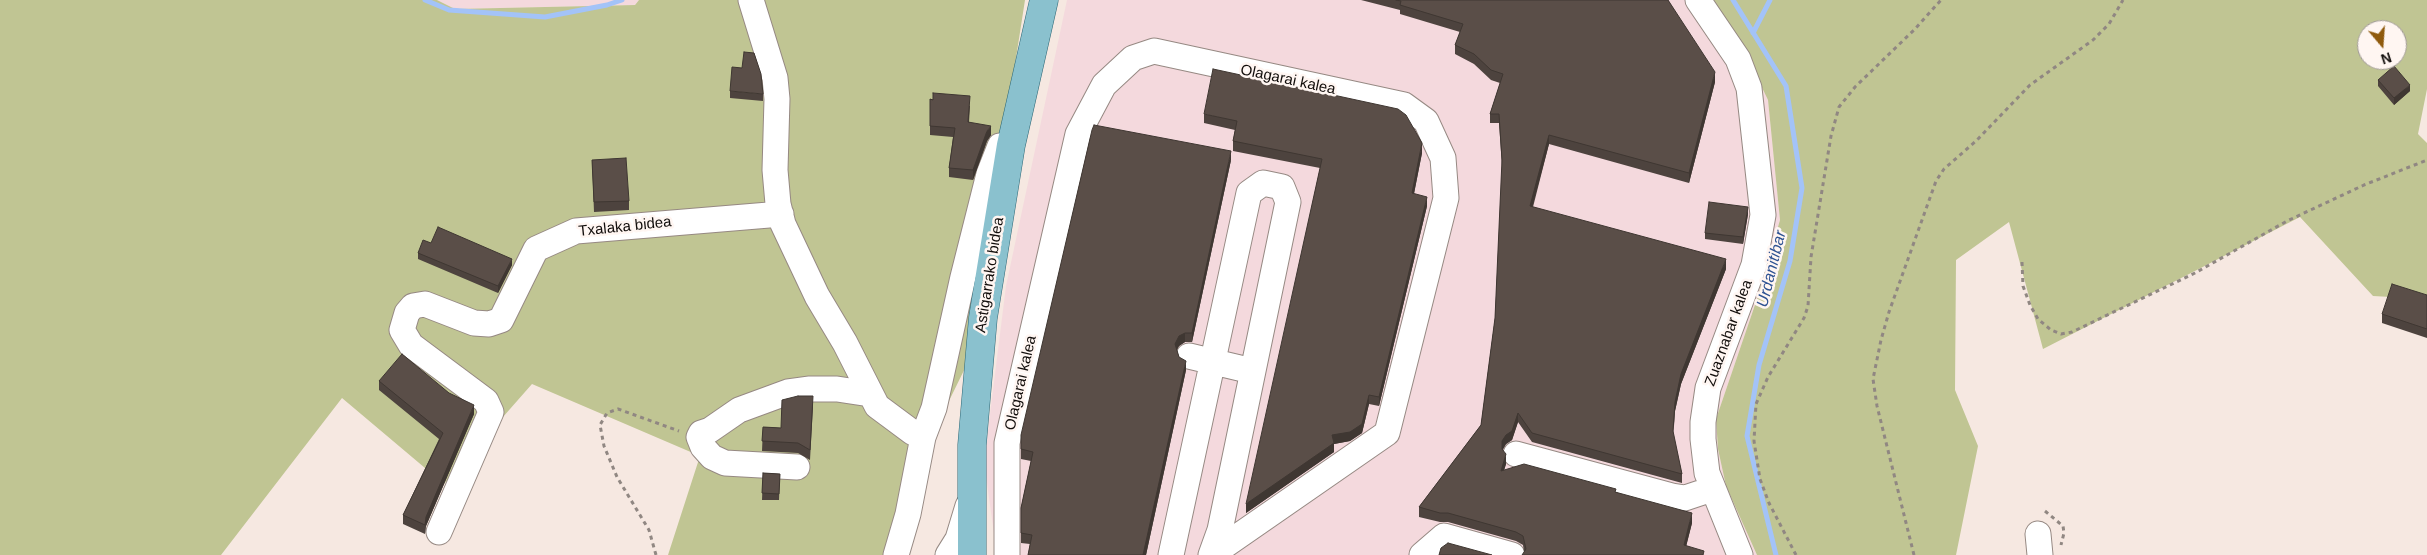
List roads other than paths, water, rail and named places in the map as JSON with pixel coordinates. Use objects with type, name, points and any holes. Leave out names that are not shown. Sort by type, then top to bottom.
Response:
[{"type":"main road","name":"Astigarrako bidea","points":[[972,555],[972,444],[982,327],[1011,145],[1044,0]]},
{"type":"street","points":[[751,0],[775,78],[775,170],[781,214],[802,268],[846,343],[877,406],[912,432],[923,437]]},
{"type":"street","name":"Zuaznabar kalea","points":[[1698,0],[1738,59],[1749,88],[1763,215],[1754,265],[1708,388],[1702,439],[1707,473],[1712,489],[1740,555]]},
{"type":"street","name":"Olagarai kalea","points":[[1007,555],[1007,443],[1037,338],[1078,134],[1104,84],[1134,58],[1154,51],[1404,104],[1426,121],[1443,158],[1446,198],[1387,434],[1211,555]]},
{"type":"street","points":[[896,555],[918,469],[923,437],[934,408],[963,277],[989,174],[1000,146],[1011,145]]},
{"type":"street","name":"Olagarai kalea","points":[[1170,555],[1201,359],[1248,193],[1264,183],[1282,187],[1288,202],[1220,530],[1211,555]]},
{"type":"street","name":"Txalaka bidea","points":[[438,532],[491,412],[486,401],[411,345],[402,330],[406,313],[413,306],[425,304],[474,323],[488,324],[501,320],[536,249],[576,231],[781,214]]},
{"type":"street","points":[[1201,359],[1252,371]]},
{"type":"street","points":[[797,467],[725,463],[712,458],[703,447],[699,437],[701,433],[739,410],[788,392],[810,388],[837,389],[870,394]]},
{"type":"street","points":[[1516,454],[1672,496],[1685,498],[1712,489]]},
{"type":"street","points":[[948,555],[958,539],[971,496]]},
{"type":"street","points":[[1422,555],[1444,536],[1512,555]]},
{"type":"waterway","points":[[425,0],[449,10],[545,17],[607,5],[622,0]]},
{"type":"waterway","name":"Urdanitibar","points":[[1733,0],[1786,86],[1802,188],[1790,261],[1759,365],[1747,436],[1776,555]]},
{"type":"waterway","points":[[1753,33],[1770,0]]}]
